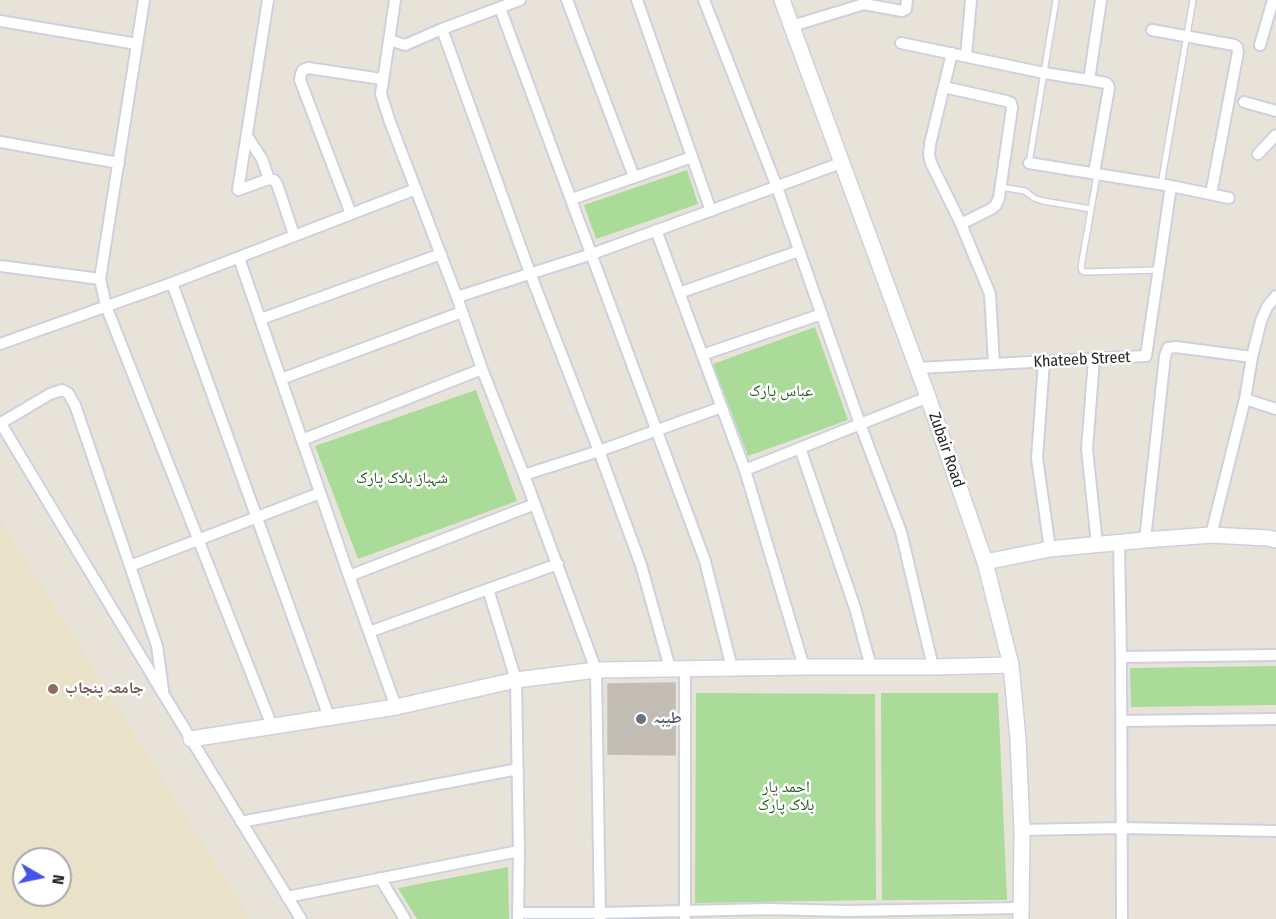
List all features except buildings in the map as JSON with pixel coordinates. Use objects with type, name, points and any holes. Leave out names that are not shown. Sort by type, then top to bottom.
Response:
[{"type":"street","points":[[144,0],[100,279],[106,306],[272,726]]},
{"type":"street","points":[[268,0],[238,190],[274,180],[294,235]]},
{"type":"street","points":[[395,0],[381,94],[596,670],[600,916]]},
{"type":"street","points":[[389,40],[405,45],[520,0]]},
{"type":"street","points":[[567,0],[634,177]]},
{"type":"street","points":[[637,0],[711,211]]},
{"type":"street","points":[[704,0],[777,187],[860,424],[901,532],[933,668]]},
{"type":"street","name":"Zubair Road","points":[[782,0],[986,562],[1011,665],[1018,739],[1022,830],[1021,914]]},
{"type":"street","points":[[792,26],[864,2],[902,11],[906,9],[907,0]]},
{"type":"street","points":[[966,56],[971,0]]},
{"type":"street","points":[[1089,80],[1101,0]]},
{"type":"street","points":[[1260,45],[1273,0]]},
{"type":"street","points":[[500,8],[705,561],[732,668]]},
{"type":"street","points":[[0,21],[137,44]]},
{"type":"street","points":[[442,29],[530,273],[599,450],[677,668],[685,915]]},
{"type":"street","points":[[1152,30],[1237,47],[1211,194]]},
{"type":"street","points":[[901,43],[1044,73],[1106,83],[1109,88],[1096,174]]},
{"type":"street","points":[[952,54],[928,155],[961,224],[990,294],[994,364]]},
{"type":"street","points":[[351,214],[300,80],[301,75],[303,70],[308,68],[382,79]]},
{"type":"street","points":[[944,87],[1006,101],[1011,103],[1012,108],[999,198],[996,205],[961,224]]},
{"type":"street","points":[[1244,102],[1276,111]]},
{"type":"street","points":[[1257,154],[1276,135]]},
{"type":"street","points":[[247,136],[262,159],[269,180]]},
{"type":"street","points":[[0,142],[119,163]]},
{"type":"street","points":[[572,199],[692,157]]},
{"type":"street","points":[[457,297],[592,254],[842,163]]},
{"type":"street","points":[[1029,163],[1166,185],[1229,198]]},
{"type":"street","name":"Khateeb Street","points":[[917,368],[1146,356],[1159,270],[1166,185]]},
{"type":"street","points":[[0,344],[172,283],[416,189]]},
{"type":"street","points":[[656,230],[745,470],[804,667]]},
{"type":"street","points":[[680,293],[799,251]]},
{"type":"street","points":[[261,319],[441,254]]},
{"type":"street","points":[[239,258],[396,706]]},
{"type":"street","points":[[0,266],[100,279]]},
{"type":"street","points":[[172,283],[328,717]]},
{"type":"street","points":[[1211,535],[1245,399],[1261,321],[1267,307],[1276,296]]},
{"type":"street","points":[[281,379],[462,312]]},
{"type":"street","points":[[702,355],[822,314]]},
{"type":"street","points":[[1145,540],[1165,356],[1168,348],[1176,347],[1252,357]]},
{"type":"street","points":[[1146,356],[1165,356]]},
{"type":"street","points":[[1094,359],[1087,449],[1097,544]]},
{"type":"street","points":[[1044,362],[1037,458],[1050,549]]},
{"type":"street","points":[[302,440],[482,369]]},
{"type":"street","points":[[164,695],[157,646],[75,405],[68,393],[62,390],[50,394],[0,422],[164,695],[301,919]]},
{"type":"street","points":[[745,470],[928,397]]},
{"type":"street","points":[[1245,399],[1276,409]]},
{"type":"street","points":[[524,475],[722,407]]},
{"type":"street","points":[[800,448],[855,608],[871,667]]},
{"type":"street","points":[[130,566],[321,493]]},
{"type":"street","points":[[349,576],[535,504]]},
{"type":"street","points":[[986,562],[1050,549],[1145,540],[1211,535],[1276,540]]},
{"type":"street","points":[[1119,542],[1122,919]]},
{"type":"street","points":[[369,632],[558,564]]},
{"type":"street","points":[[488,589],[516,680],[518,916],[1021,914]]},
{"type":"street","points":[[1121,657],[1276,656]]},
{"type":"street","points":[[191,739],[396,706],[516,680],[596,670],[933,668],[1011,665]]},
{"type":"street","points":[[1121,721],[1276,719]]},
{"type":"street","points":[[241,822],[518,769]]},
{"type":"street","points":[[1022,830],[1122,828],[1276,831]]},
{"type":"street","points":[[287,897],[519,851]]},
{"type":"street","points":[[380,878],[405,919]]},
{"type":"lane","points":[[1029,163],[1056,0]]},
{"type":"lane","points":[[1166,185],[1193,0]]},
{"type":"lane","points":[[1096,174],[1082,271],[1159,270]]},
{"type":"lane","points":[[1000,187],[1025,191],[1043,201],[1091,208]]},
{"type":"shaded area","name":"جامعہ پنجاب","points":[[0,519],[250,919],[0,919]]},
{"type":"green space","points":[[687,170],[698,204],[596,239],[584,205]]},
{"type":"green space","name":"عباس پارک","points":[[815,327],[848,420],[748,456],[713,364]]},
{"type":"green space","name":"شہباز بلاک پارک","points":[[476,390],[517,501],[358,559],[315,446]]},
{"type":"green space","points":[[1276,666],[1276,705],[1131,707],[1130,668]]},
{"type":"green space","name":"احمد یار بلاک پارک","points":[[696,693],[875,694],[876,900],[695,903]]},
{"type":"green space","points":[[881,693],[998,693],[1007,900],[882,900]]},
{"type":"green space","points":[[508,867],[509,919],[417,919],[398,888]]},
{"type":"place","name":"جامعہ پنجاب","points":[[53,689]]},
{"type":"place","name":"طیبہ","points":[[641,719]]}]
